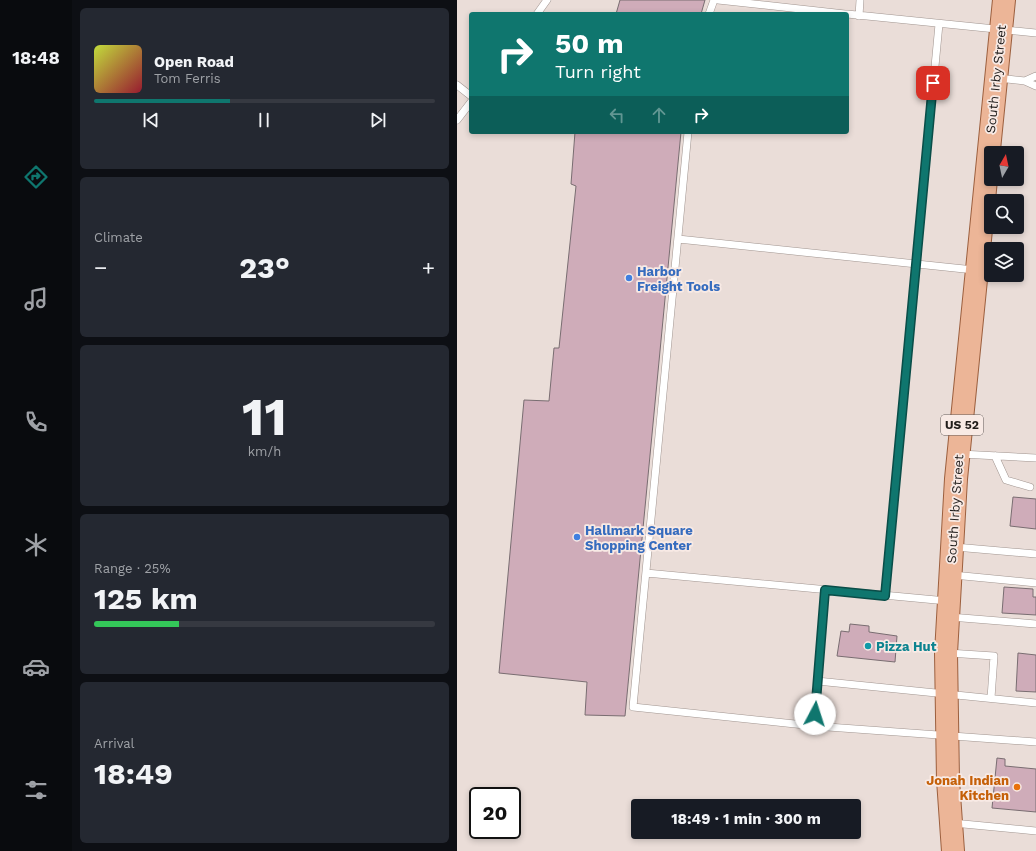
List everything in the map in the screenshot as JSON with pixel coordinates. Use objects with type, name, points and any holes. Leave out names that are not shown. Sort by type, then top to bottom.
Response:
[{"type":"main road","name":"South Irby Street","points":[[953,851],[947,735],[946,653],[952,547],[959,454],[1004,0]]},
{"type":"lane","points":[[538,12],[547,0]]},
{"type":"lane","points":[[710,12],[714,0]]},
{"type":"lane","points":[[718,0],[828,12]]},
{"type":"lane","points":[[859,16],[860,0]]},
{"type":"lane","points":[[849,14],[1036,33]]},
{"type":"lane","points":[[885,596],[939,24]]},
{"type":"lane","points":[[1025,81],[1036,76]]},
{"type":"lane","points":[[996,78],[1025,81],[1036,86]]},
{"type":"lane","points":[[457,85],[469,94]]},
{"type":"lane","points":[[457,120],[469,105]]},
{"type":"lane","points":[[688,134],[633,707],[814,726],[1036,742]]},
{"type":"lane","points":[[678,239],[977,270]]},
{"type":"lane","points":[[959,454],[1036,458]]},
{"type":"lane","points":[[995,456],[1005,480],[1030,487]]},
{"type":"lane","points":[[952,547],[1036,554]]},
{"type":"lane","points":[[646,573],[885,596],[949,610],[1036,624]]},
{"type":"lane","points":[[951,575],[1036,583]]},
{"type":"lane","points":[[814,726],[825,590]]},
{"type":"lane","points":[[946,653],[994,656],[991,698]]},
{"type":"lane","points":[[817,681],[1036,703]]},
{"type":"lane","points":[[951,823],[1036,831]]},
{"type":"building","points":[[620,0],[705,0],[702,12],[617,12]]},
{"type":"building","name":"Hallmark Square Shopping Center","points":[[575,134],[681,134],[625,716],[585,715],[587,682],[499,673],[524,400],[549,401],[554,348],[559,348],[576,186],[571,184]]},
{"type":"building","points":[[1013,497],[1036,499],[1036,529],[1010,526]]},
{"type":"building","points":[[1004,587],[1033,589],[1033,597],[1036,597],[1036,615],[1002,613]]},
{"type":"building","name":"Pizza Hut","points":[[850,624],[869,626],[869,632],[897,636],[895,662],[837,656],[841,631],[849,632]]},
{"type":"building","points":[[1018,653],[1036,655],[1036,692],[1016,691]]},
{"type":"building","points":[[997,758],[1005,759],[1005,766],[1036,769],[1036,812],[992,808]]},
{"type":"place","name":"Harbor Freight Tools","points":[[629,278]]},
{"type":"place","name":"Hallmark Square Shopping Center","points":[[577,537]]},
{"type":"place","name":"Pizza Hut","points":[[868,646]]},
{"type":"place","name":"Jonah Indian Kitchen","points":[[1017,787]]},
{"type":"route","points":[[815,714],[825,590],[885,596],[933,83]]}]
